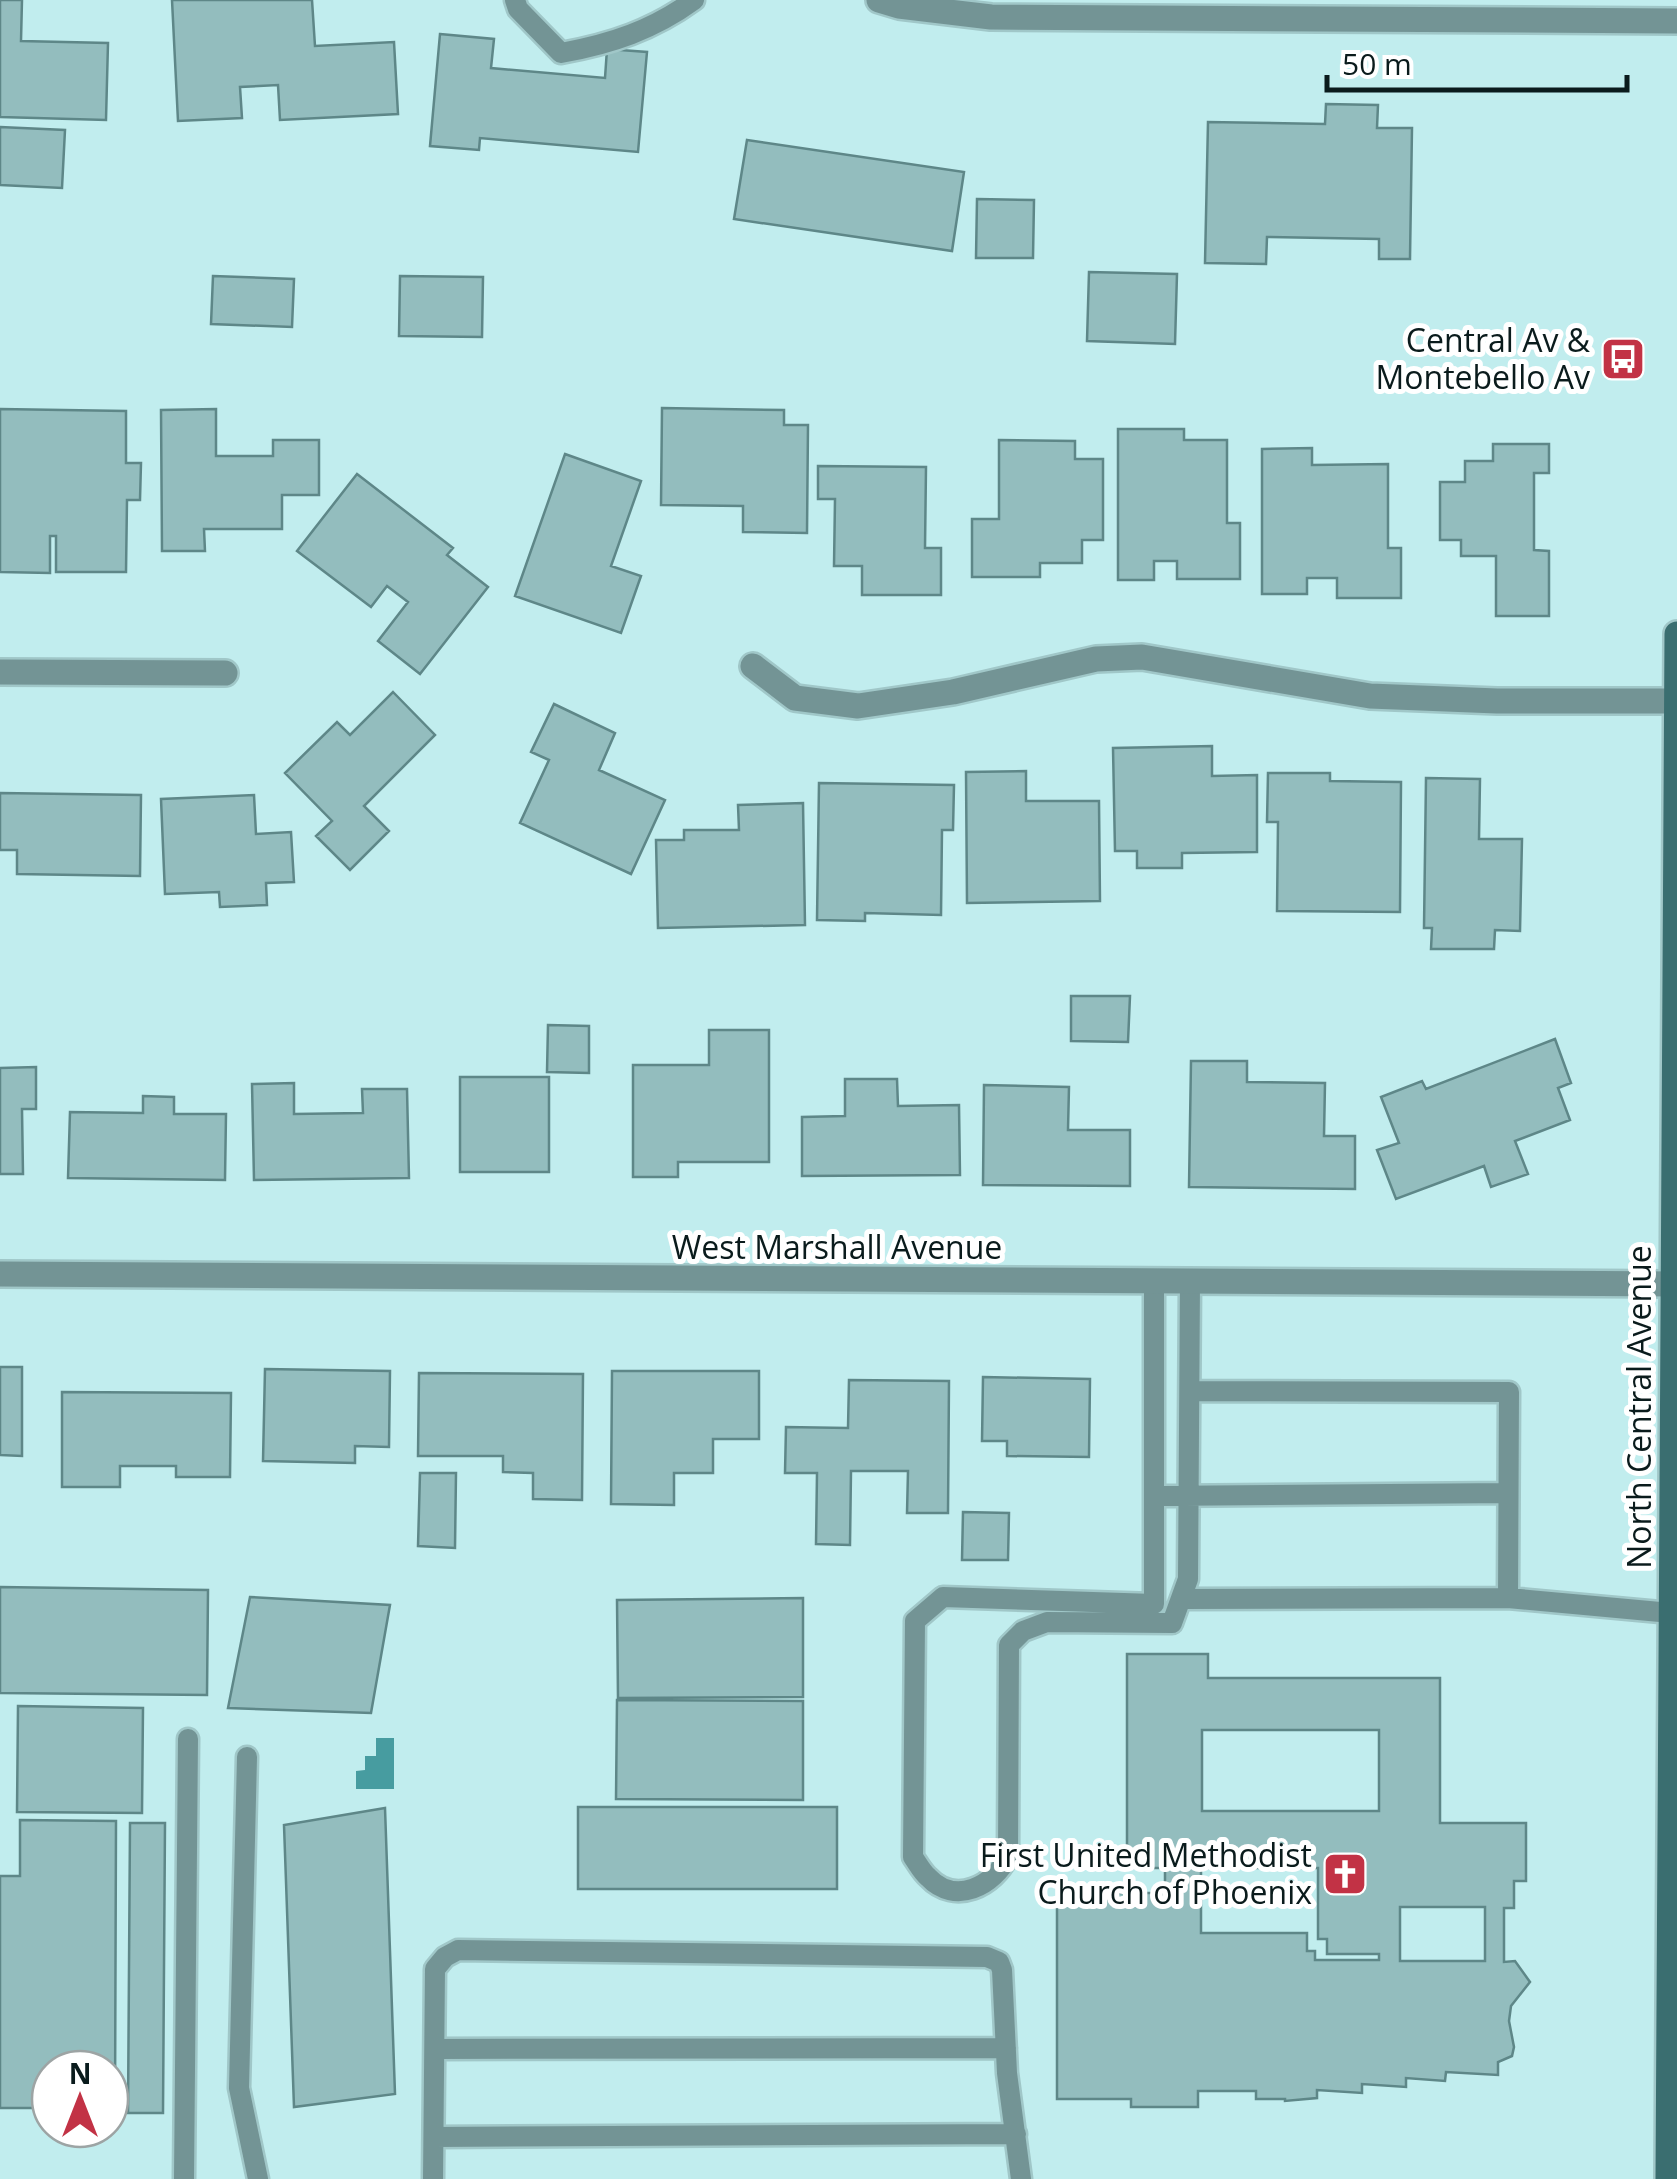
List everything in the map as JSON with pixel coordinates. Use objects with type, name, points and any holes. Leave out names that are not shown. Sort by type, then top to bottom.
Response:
[{"type":"main road","name":"North Central Avenue","points":[[1668,2179],[1677,634]]},
{"type":"street","points":[[879,0],[990,17],[1677,21]]},
{"type":"street","points":[[753,666],[796,698],[858,706],[953,692],[1096,658],[1142,656],[1370,696],[1674,701]]},
{"type":"street","points":[[0,672],[225,673]]},
{"type":"street","name":"West Marshall Avenue","points":[[0,1274],[1675,1284]]},
{"type":"lane","points":[[515,0],[518,9],[562,53],[612,44],[668,20],[694,0]]},
{"type":"lane","points":[[1154,1281],[1154,1604],[943,1597],[915,1621],[913,1857],[930,1880],[952,1891],[978,1889],[1000,1872],[1008,1856],[1009,1645],[1023,1632],[1047,1622],[1172,1623],[1188,1579],[1190,1282]]},
{"type":"lane","points":[[1190,1390],[1508,1392],[1508,1598]]},
{"type":"lane","points":[[1154,1496],[1508,1493]]},
{"type":"lane","points":[[1181,1599],[1508,1598],[1672,1613]]},
{"type":"lane","points":[[184,2179],[188,1739]]},
{"type":"lane","points":[[248,1757],[239,2088],[258,2179]]},
{"type":"lane","points":[[433,2179],[435,1969],[458,1950],[987,1956],[1000,1962],[1002,1970],[1006,2048],[1021,2179]]},
{"type":"lane","points":[[436,2049],[1006,2048]]},
{"type":"lane","points":[[434,2137],[1016,2134]]},
{"type":"water","points":[[376,1738],[394,1738],[394,1789],[356,1789],[356,1771],[365,1770],[365,1756],[376,1756]]},
{"type":"building","points":[[0,0],[22,0],[21,41],[108,43],[106,120],[0,117]]},
{"type":"building","points":[[172,0],[312,0],[315,46],[394,42],[398,114],[280,120],[278,85],[240,87],[242,118],[178,121]]},
{"type":"building","points":[[440,34],[494,39],[491,68],[605,78],[607,49],[647,52],[638,152],[480,138],[479,150],[430,146]]},
{"type":"building","points":[[1326,104],[1378,105],[1377,128],[1412,128],[1410,259],[1379,259],[1379,239],[1267,237],[1266,264],[1205,263],[1208,122],[1325,124]]},
{"type":"building","points":[[0,127],[65,130],[62,188],[0,185]]},
{"type":"building","points":[[747,140],[964,172],[952,251],[734,219]]},
{"type":"building","points":[[977,199],[1034,200],[1033,258],[976,258]]},
{"type":"building","points":[[1089,272],[1177,274],[1175,344],[1087,341]]},
{"type":"building","points":[[213,276],[294,279],[292,327],[211,324]]},
{"type":"building","points":[[400,276],[483,277],[482,337],[399,336]]},
{"type":"building","points":[[662,408],[784,410],[784,425],[808,425],[807,533],[743,532],[743,506],[661,505]]},
{"type":"building","points":[[0,409],[126,411],[126,463],[141,463],[140,500],[127,500],[126,572],[56,572],[56,536],[50,536],[50,573],[0,572]]},
{"type":"building","points":[[216,409],[216,456],[273,456],[273,440],[319,440],[319,495],[282,495],[282,529],[204,529],[205,551],[162,551],[161,410]]},
{"type":"building","points":[[1118,429],[1184,429],[1184,440],[1227,440],[1227,523],[1240,523],[1240,579],[1177,579],[1177,561],[1154,561],[1154,580],[1118,580]]},
{"type":"building","points":[[999,440],[1075,441],[1075,459],[1103,459],[1103,540],[1082,540],[1082,563],[1040,563],[1040,577],[972,577],[972,519],[999,519]]},
{"type":"building","points":[[1493,444],[1549,444],[1549,473],[1534,473],[1534,550],[1549,551],[1549,616],[1496,616],[1496,556],[1461,556],[1461,540],[1440,540],[1440,482],[1465,482],[1465,461],[1493,461]]},
{"type":"building","points":[[1312,448],[1312,465],[1388,464],[1388,548],[1401,548],[1401,598],[1337,598],[1337,578],[1307,578],[1307,594],[1262,594],[1262,449]]},
{"type":"building","points":[[565,454],[641,481],[611,566],[641,576],[621,633],[515,596]]},
{"type":"building","points":[[818,466],[926,467],[925,548],[941,548],[941,595],[862,595],[862,566],[834,566],[835,499],[818,499]]},
{"type":"building","points":[[357,474],[453,548],[447,555],[488,587],[420,674],[378,641],[408,602],[387,586],[371,607],[297,551]]},
{"type":"building","points":[[393,692],[435,735],[364,806],[389,831],[350,870],[316,836],[332,821],[285,773],[337,722],[350,735]]},
{"type":"building","points":[[554,704],[615,733],[599,770],[665,800],[631,874],[520,823],[549,760],[531,752]]},
{"type":"building","points":[[1212,746],[1212,776],[1257,775],[1257,852],[1182,853],[1182,868],[1137,868],[1137,851],[1115,851],[1113,748]]},
{"type":"building","points":[[1026,771],[1026,801],[1099,801],[1100,901],[967,903],[966,772]]},
{"type":"building","points":[[1268,773],[1330,773],[1330,781],[1401,782],[1400,912],[1277,911],[1278,822],[1267,822]]},
{"type":"building","points":[[1426,778],[1480,779],[1479,839],[1522,839],[1520,931],[1495,930],[1494,949],[1431,949],[1432,928],[1424,928]]},
{"type":"building","points":[[819,783],[954,785],[953,830],[942,830],[941,915],[865,913],[865,921],[817,920]]},
{"type":"building","points":[[0,793],[141,795],[140,876],[17,874],[17,850],[0,850]]},
{"type":"building","points":[[254,795],[256,834],[291,832],[294,882],[266,883],[267,905],[220,907],[219,892],[165,894],[161,799]]},
{"type":"building","points":[[803,803],[805,925],[658,928],[656,840],[684,840],[684,830],[739,830],[738,805]]},
{"type":"building","points":[[1071,996],[1130,996],[1128,1042],[1071,1041]]},
{"type":"building","points":[[548,1025],[589,1026],[589,1073],[547,1072]]},
{"type":"building","points":[[709,1030],[769,1030],[769,1162],[678,1162],[678,1177],[633,1177],[633,1065],[709,1065]]},
{"type":"building","points":[[1555,1039],[1571,1083],[1558,1088],[1570,1120],[1515,1141],[1528,1174],[1491,1187],[1484,1166],[1396,1199],[1377,1150],[1399,1143],[1381,1097],[1422,1081],[1426,1089]]},
{"type":"building","points":[[1191,1061],[1247,1061],[1247,1082],[1325,1083],[1324,1136],[1355,1136],[1355,1189],[1189,1187]]},
{"type":"building","points":[[36,1067],[36,1109],[22,1109],[23,1174],[0,1174],[0,1068]]},
{"type":"building","points":[[460,1077],[549,1077],[549,1172],[460,1172]]},
{"type":"building","points":[[845,1079],[897,1079],[898,1106],[959,1105],[960,1175],[802,1176],[802,1117],[845,1116]]},
{"type":"building","points":[[294,1083],[294,1114],[363,1113],[362,1089],[407,1089],[409,1178],[254,1180],[252,1084]]},
{"type":"building","points":[[984,1085],[1069,1087],[1068,1130],[1130,1130],[1130,1186],[983,1185]]},
{"type":"building","points":[[143,1096],[174,1097],[174,1114],[226,1114],[225,1180],[68,1178],[70,1112],[143,1113]]},
{"type":"building","points":[[0,1367],[22,1367],[22,1456],[0,1455]]},
{"type":"building","points":[[265,1369],[390,1371],[389,1447],[355,1446],[355,1463],[263,1461]]},
{"type":"building","points":[[612,1371],[759,1371],[759,1439],[713,1439],[713,1473],[674,1473],[674,1505],[611,1504]]},
{"type":"building","points":[[419,1373],[583,1374],[582,1500],[533,1499],[533,1473],[503,1472],[503,1456],[418,1456]]},
{"type":"building","points":[[983,1377],[1090,1379],[1089,1457],[1007,1456],[1007,1441],[982,1441]]},
{"type":"building","points":[[849,1380],[949,1381],[948,1513],[907,1513],[908,1471],[851,1471],[850,1545],[816,1544],[817,1473],[785,1473],[786,1427],[848,1428]]},
{"type":"building","points":[[62,1392],[231,1393],[230,1477],[176,1477],[176,1466],[120,1466],[120,1487],[62,1487]]},
{"type":"building","points":[[420,1473],[456,1473],[455,1548],[418,1546]]},
{"type":"building","points":[[963,1512],[1009,1513],[1008,1560],[962,1560]]},
{"type":"building","points":[[0,1587],[208,1590],[207,1695],[0,1693]]},
{"type":"building","points":[[250,1597],[390,1605],[371,1713],[228,1708]]},
{"type":"building","points":[[803,1598],[803,1697],[618,1698],[617,1600]]},
{"type":"building","name":"First United Methodist Church of Phoenix","points":[[1127,1654],[1208,1654],[1208,1678],[1440,1678],[1440,1823],[1526,1823],[1526,1881],[1514,1881],[1514,1908],[1504,1908],[1504,1962],[1515,1961],[1530,1982],[1511,2006],[1512,2056],[1498,2062],[1498,2075],[1446,2072],[1445,2081],[1406,2078],[1406,2087],[1362,2084],[1362,2093],[1317,2090],[1317,2098],[1285,2101],[1256,2099],[1256,2091],[1198,2091],[1198,2107],[1131,2107],[1131,2099],[1057,2099],[1057,1900],[1110,1900],[1110,1893],[1165,1893],[1165,1868],[1127,1868]],"holes":[[[1202,1730],[1379,1730],[1379,1811],[1202,1811]],[[1201,1868],[1318,1868],[1318,1939],[1327,1939],[1327,1954],[1379,1954],[1379,1960],[1315,1960],[1315,1951],[1307,1951],[1307,1933],[1201,1933]],[[1400,1907],[1485,1907],[1485,1961],[1400,1961]]]},
{"type":"building","points":[[617,1700],[803,1701],[803,1800],[616,1799]]},
{"type":"building","points":[[18,1706],[143,1708],[142,1813],[17,1812]]},
{"type":"building","points":[[578,1807],[837,1807],[837,1889],[578,1889]]},
{"type":"building","points":[[385,1808],[395,2094],[294,2107],[284,1825]]},
{"type":"building","points":[[20,1820],[116,1821],[115,2049],[30,2049],[30,2108],[0,2108],[0,1876],[20,1876]]},
{"type":"building","points":[[130,1823],[165,1823],[163,2113],[130,2113]]},
{"type":"place","name":"Central Av & Montebello Av","points":[[1623,359]]},
{"type":"place","name":"First United Methodist Church of Phoenix","points":[[1345,1874]]}]
